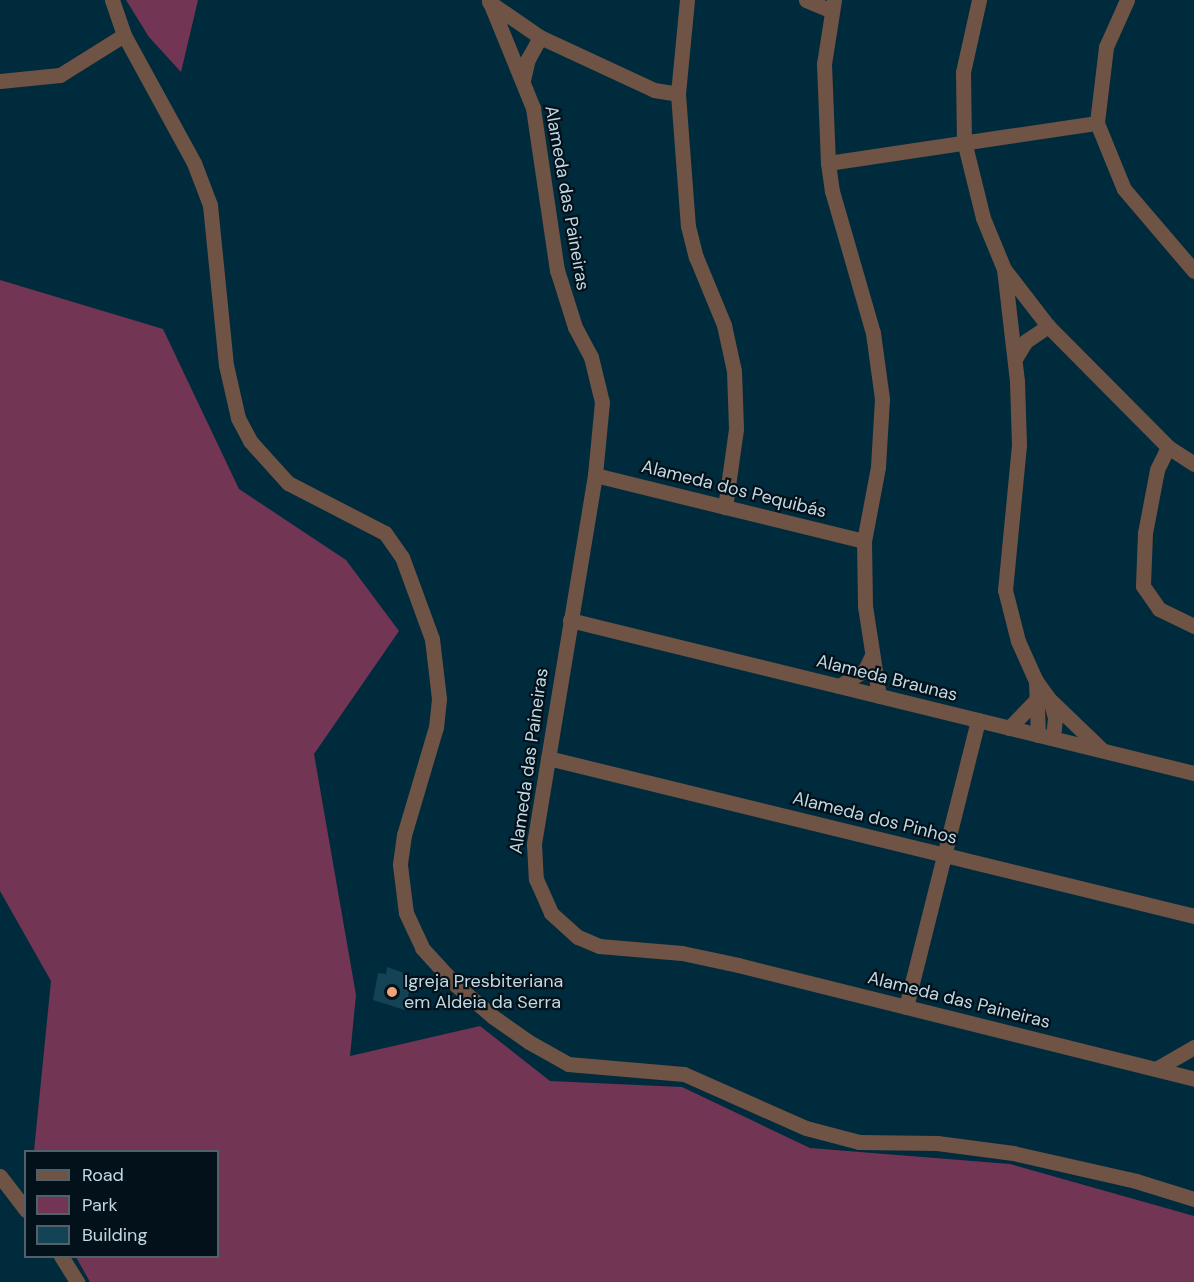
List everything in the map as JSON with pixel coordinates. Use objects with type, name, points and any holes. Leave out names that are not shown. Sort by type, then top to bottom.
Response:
[{"type":"street","points":[[112,0],[124,36],[194,163],[210,205],[230,390],[249,441],[288,483],[385,533],[413,582],[432,639],[439,699],[436,728],[404,835],[401,891],[411,929],[422,948],[449,977],[529,1042],[568,1064],[684,1074],[806,1128],[859,1142],[937,1143],[1013,1153],[1136,1181],[1194,1199]]},
{"type":"street","points":[[687,0],[678,94],[688,226],[696,257],[724,325],[735,371],[736,429],[725,507]]},
{"type":"street","points":[[806,0],[833,5],[824,64],[828,163],[880,364],[881,430],[864,541],[865,606],[871,657],[879,696]]},
{"type":"street","points":[[979,0],[963,72],[964,141],[983,218],[1004,269],[1048,326],[1168,447],[1194,464]]},
{"type":"street","points":[[1127,0],[1106,47],[1097,123],[1124,189],[1194,271]]},
{"type":"street","points":[[489,1],[540,37],[644,86],[678,94]]},
{"type":"street","name":"Alameda das Paineiras","points":[[489,1],[523,80],[544,165],[557,270],[574,327],[598,378],[602,402],[595,475],[534,844],[536,879],[551,913],[578,937],[619,950],[682,953],[738,965],[1194,1079]]},
{"type":"street","points":[[504,37],[519,23]]},
{"type":"street","points":[[0,81],[60,75],[124,36]]},
{"type":"street","points":[[523,80],[528,59],[540,37]]},
{"type":"street","points":[[828,163],[1097,123]]},
{"type":"street","points":[[1004,269],[1015,359],[1019,445],[1005,590],[1018,641],[1043,700],[1046,736]]},
{"type":"street","points":[[1010,326],[1019,311],[1032,306]]},
{"type":"street","points":[[1015,359],[1026,341],[1048,326]]},
{"type":"street","points":[[1168,447],[1157,470],[1149,509],[1143,586],[1159,609],[1194,626]]},
{"type":"street","name":"Alameda dos Pequibás","points":[[595,475],[864,541]]},
{"type":"street","name":"Alameda Braunas","points":[[570,620],[1194,773]]},
{"type":"street","points":[[839,686],[865,670],[871,657]]},
{"type":"street","points":[[1009,728],[1043,700]]},
{"type":"street","points":[[1043,700],[1103,751]]},
{"type":"street","points":[[906,1007],[978,720]]},
{"type":"street","name":"Alameda dos Pinhos","points":[[548,758],[1194,916]]},
{"type":"street","points":[[1156,1069],[1194,1047]]},
{"type":"street","points":[[0,1176],[24,1207]]},
{"type":"street","points":[[62,1258],[77,1282]]},
{"type":"green space","points":[[126,0],[198,0],[181,72],[149,37]]},
{"type":"green space","points":[[0,280],[163,329],[239,489],[346,560],[399,631],[314,754],[356,995],[350,1056],[480,1026],[550,1081],[682,1087],[810,1148],[1010,1164],[1194,1216],[1194,1282],[90,1282],[77,1258],[219,1258],[219,1150],[34,1150],[51,981],[0,891]]},
{"type":"building","name":"Igreja Presbiteriana em Aldeia da Serra","points":[[387,967],[407,974],[404,980],[411,983],[405,1010],[373,1000],[378,973],[386,974]]},
{"type":"place","name":"Igreja Presbiteriana em Aldeia da Serra","points":[[392,992]]}]
